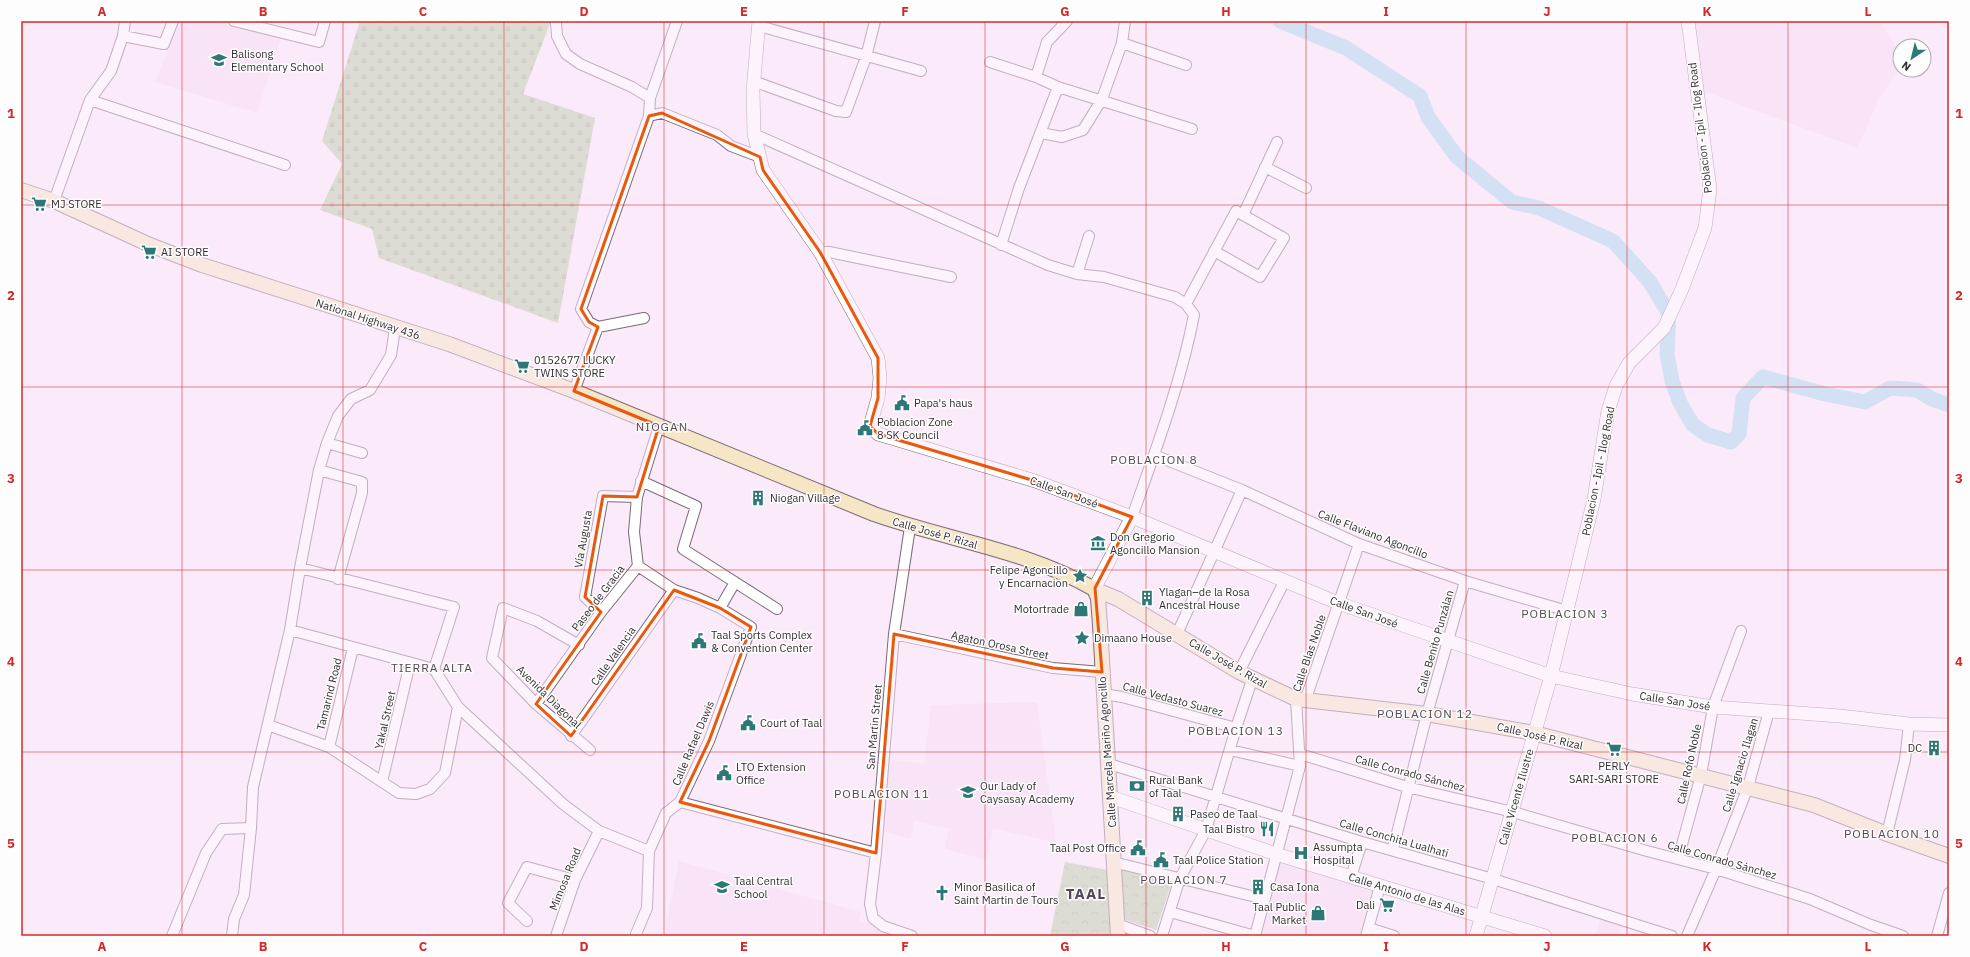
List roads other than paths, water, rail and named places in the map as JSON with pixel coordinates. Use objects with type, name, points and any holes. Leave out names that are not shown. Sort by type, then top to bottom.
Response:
[{"type":"main road","name":"National Highway 436","points":[[21,190],[54,202],[150,245],[202,266],[449,344],[574,391],[716,448]]},
{"type":"main road","name":"Calle José P. Rizal","points":[[716,448],[841,502],[910,527],[1032,561],[1064,572],[1095,590],[1118,599],[1252,680],[1300,700],[1427,714],[1534,733],[1814,805],[1887,834],[1949,856]]},
{"type":"main road","name":"Calle Marcela Mariño Agoncillo","points":[[1095,590],[1098,598],[1111,797],[1117,930]]},
{"type":"street","points":[[54,202],[90,100],[112,71],[123,36],[125,21]]},
{"type":"street","points":[[123,36],[164,44],[173,21]]},
{"type":"street","points":[[234,21],[319,42],[325,21]]},
{"type":"street","points":[[644,318],[598,327],[589,322],[581,309],[649,116],[650,98],[677,21]]},
{"type":"street","points":[[753,81],[836,111],[846,112],[866,57],[875,21]]},
{"type":"street","points":[[1036,77],[1047,42],[1067,21]]},
{"type":"street","points":[[1041,133],[1062,138],[1083,130],[1102,100],[1122,43],[1125,21]]},
{"type":"street","name":"Poblacion - Ipil - Ilog Road","points":[[1567,611],[1594,499],[1608,411],[1616,386],[1628,362],[1664,328],[1682,289],[1705,228],[1710,189],[1688,21]]},
{"type":"street","points":[[556,23],[557,36],[566,54],[580,64],[632,87],[650,98]]},
{"type":"street","points":[[921,71],[866,57],[759,24],[753,81],[754,134],[763,170],[820,252],[829,252],[951,277]]},
{"type":"street","points":[[1122,43],[1186,65]]},
{"type":"street","points":[[990,62],[1036,77],[1058,87],[1192,129]]},
{"type":"street","points":[[1001,245],[1019,188],[1058,87]]},
{"type":"street","points":[[90,100],[285,165]]},
{"type":"street","points":[[649,116],[662,113],[717,135],[731,146],[760,157]]},
{"type":"street","points":[[754,134],[1048,265],[1077,274],[1104,277],[1158,291],[1175,297],[1186,304],[1194,315],[1190,336],[1154,455],[1132,517],[1095,590]]},
{"type":"street","points":[[1243,215],[1277,142]]},
{"type":"street","points":[[1265,167],[1306,188]]},
{"type":"street","points":[[1186,304],[1236,211],[1284,238],[1260,277],[1214,252]]},
{"type":"street","points":[[1077,274],[1089,236]]},
{"type":"street","name":"Calle San José","points":[[820,252],[878,358],[880,378],[878,398],[870,426],[878,434],[1035,481],[1132,517],[1284,582],[1338,603],[1448,642],[1551,676],[1632,694],[1713,707],[1840,716],[1909,724],[1949,725]]},
{"type":"street","points":[[574,391],[598,327]]},
{"type":"street","points":[[232,936],[234,919],[244,895],[252,828],[253,787],[290,630],[300,568],[319,470],[327,442],[338,416],[351,399],[370,390],[391,355],[395,328]]},
{"type":"street","name":"Paseo de Gracia","points":[[536,704],[601,612],[638,566],[634,532],[637,497],[659,426]]},
{"type":"street","points":[[327,442],[362,453]]},
{"type":"street","name":"Calle Flaviano Agoncillo","points":[[1154,455],[1242,490],[1359,544],[1465,581],[1567,611]]},
{"type":"street","points":[[319,470],[362,482],[362,493],[338,579]]},
{"type":"street","points":[[641,481],[696,506],[683,549],[777,609]]},
{"type":"street","points":[[1177,634],[1213,551],[1242,490]]},
{"type":"street","name":"Vía Augusta","points":[[601,612],[585,597],[603,496],[637,497]]},
{"type":"street","name":"San Martin Street","points":[[910,527],[894,634],[876,853],[870,904],[873,918],[882,926],[912,936]]},
{"type":"street","name":"Calle Blas Noble","points":[[1300,700],[1338,603],[1359,544]]},
{"type":"street","name":"Calle Rafael Dawis","points":[[638,566],[674,590],[698,598],[720,608],[751,627],[709,741],[680,802],[876,853]]},
{"type":"street","points":[[300,568],[338,579],[454,607],[434,669]]},
{"type":"street","name":"Calle Benito Punzálan","points":[[1393,850],[1407,787],[1465,581]]},
{"type":"street","points":[[720,608],[735,582]]},
{"type":"street","points":[[1239,672],[1284,582]]},
{"type":"street","name":"Calle Valencia","points":[[571,736],[674,590]]},
{"type":"street","name":"Avenida Diagonal","points":[[579,645],[537,621],[503,608],[492,658],[536,704],[571,736],[590,750]]},
{"type":"street","name":"Calle Vicente Ilustre","points":[[1476,936],[1513,812],[1551,676],[1567,611]]},
{"type":"street","points":[[290,630],[434,669],[458,707],[563,804],[599,831],[649,851]]},
{"type":"street","name":"Calle Rofo Noble","points":[[1678,859],[1700,775],[1713,707],[1741,631]]},
{"type":"street","name":"Agaton Orosa Street","points":[[894,634],[1053,668],[1102,672]]},
{"type":"street","name":"Tamarind Road","points":[[329,747],[353,648]]},
{"type":"street","name":"Yakal Street","points":[[382,782],[410,663]]},
{"type":"street","points":[[1162,936],[1180,878],[1206,830],[1215,796],[1252,680]]},
{"type":"street","name":"Calle Vedasto Suarez","points":[[1104,694],[1122,697],[1236,728]]},
{"type":"street","points":[[1170,912],[1255,936],[1300,766],[1300,700]]},
{"type":"street","points":[[268,725],[329,747],[399,793],[416,794],[430,789],[445,773],[458,707]]},
{"type":"street","name":"Calle Ignacio Ilagan","points":[[1688,936],[1748,787],[1769,711]]},
{"type":"street","points":[[1887,834],[1905,760],[1909,724]]},
{"type":"street","points":[[1230,750],[1300,766]]},
{"type":"street","name":"Calle Conrado Sánchez","points":[[1300,754],[1407,787],[1513,812],[1716,869],[1810,899],[1871,925],[1903,936]]},
{"type":"street","name":"Calle Conchita Lualhati","points":[[1108,764],[1362,842],[1493,879],[1672,936]]},
{"type":"street","name":"Calle Antonio de las Alas","points":[[1111,797],[1276,854],[1545,936]]},
{"type":"street","points":[[636,934],[648,908],[649,851],[666,813],[680,802]]},
{"type":"street","points":[[172,936],[206,853],[222,829],[252,828]]},
{"type":"street","name":"Mimosa Road","points":[[556,936],[575,880],[599,831]]},
{"type":"street","points":[[1351,877],[1362,842]]},
{"type":"street","points":[[1113,862],[1264,900]]},
{"type":"street","points":[[527,920],[508,903],[527,867],[575,880]]},
{"type":"street","points":[[1380,886],[1367,932],[1394,936]]},
{"type":"street","points":[[1937,936],[1949,893]]},
{"type":"street","points":[[1117,930],[1150,936]]},
{"type":"waterway","points":[[1280,21],[1346,48],[1420,96],[1428,117],[1457,157],[1512,202],[1539,208],[1613,241],[1650,282],[1669,314],[1667,354],[1672,381],[1680,403],[1693,425],[1708,435],[1731,442],[1739,434],[1743,398],[1763,377],[1825,394],[1865,402],[1890,388],[1917,390],[1932,399],[1949,405]]},
{"type":"place","name":"Balisong Elementary School","points":[[219,60]]},
{"type":"place","name":"MJ STORE","points":[[39,204]]},
{"type":"place","name":"AI STORE","points":[[149,252]]},
{"type":"place","name":"0152677 LUCKY TWINS STORE","points":[[522,366]]},
{"type":"place","name":"Papa's haus","points":[[902,403]]},
{"type":"place","name":"Poblacion Zone 8 SK Council","points":[[865,428]]},
{"type":"place","name":"Niogan Village","points":[[758,498]]},
{"type":"place","name":"Don Gregorio Agoncillo Mansion","points":[[1098,543]]},
{"type":"place","name":"Felipe Agoncillo y Encarnacion","points":[[1080,576]]},
{"type":"place","name":"Ylagan–de la Rosa Ancestral House","points":[[1147,598]]},
{"type":"place","name":"Motortrade","points":[[1081,609]]},
{"type":"place","name":"Dimaano House","points":[[1082,638]]},
{"type":"place","name":"Taal Sports Complex & Convention Center","points":[[699,641]]},
{"type":"place","name":"Court of Taal","points":[[748,723]]},
{"type":"place","name":"DC","points":[[1934,748]]},
{"type":"place","name":"PERLY SARI-SARI STORE","points":[[1614,749]]},
{"type":"place","name":"LTO Extension Office","points":[[724,773]]},
{"type":"place","name":"Rural Bank of Taal","points":[[1137,786]]},
{"type":"place","name":"Our Lady of Caysasay Academy","points":[[968,792]]},
{"type":"place","name":"Paseo de Taal","points":[[1178,814]]},
{"type":"place","name":"Taal Bistro","points":[[1267,829]]},
{"type":"place","name":"Taal Post Office","points":[[1138,848]]},
{"type":"place","name":"Assumpta Hospital","points":[[1301,853]]},
{"type":"place","name":"Taal Police Station","points":[[1161,860]]},
{"type":"place","name":"Taal Central School","points":[[722,887]]},
{"type":"place","name":"Casa Iona","points":[[1258,887]]},
{"type":"place","name":"Minor Basilica of Saint Martin de Tours","points":[[942,893]]},
{"type":"place","name":"Dali","points":[[1387,905]]},
{"type":"place","name":"Taal Public Market","points":[[1318,913]]},
{"type":"district","name":"NIOGAN","points":[[662,427]]},
{"type":"district","name":"POBLACION 8","points":[[1154,460]]},
{"type":"district","name":"POBLACION 3","points":[[1565,614]]},
{"type":"district","name":"TIERRA ALTA","points":[[432,668]]},
{"type":"district","name":"POBLACION 12","points":[[1425,714]]},
{"type":"district","name":"POBLACION 13","points":[[1236,731]]},
{"type":"district","name":"POBLACION 11","points":[[882,794]]},
{"type":"district","name":"POBLACION 10","points":[[1892,834]]},
{"type":"district","name":"POBLACION 6","points":[[1615,838]]},
{"type":"district","name":"POBLACION 7","points":[[1184,880]]},
{"type":"district","name":"TAAL","points":[[1086,894]]}]
